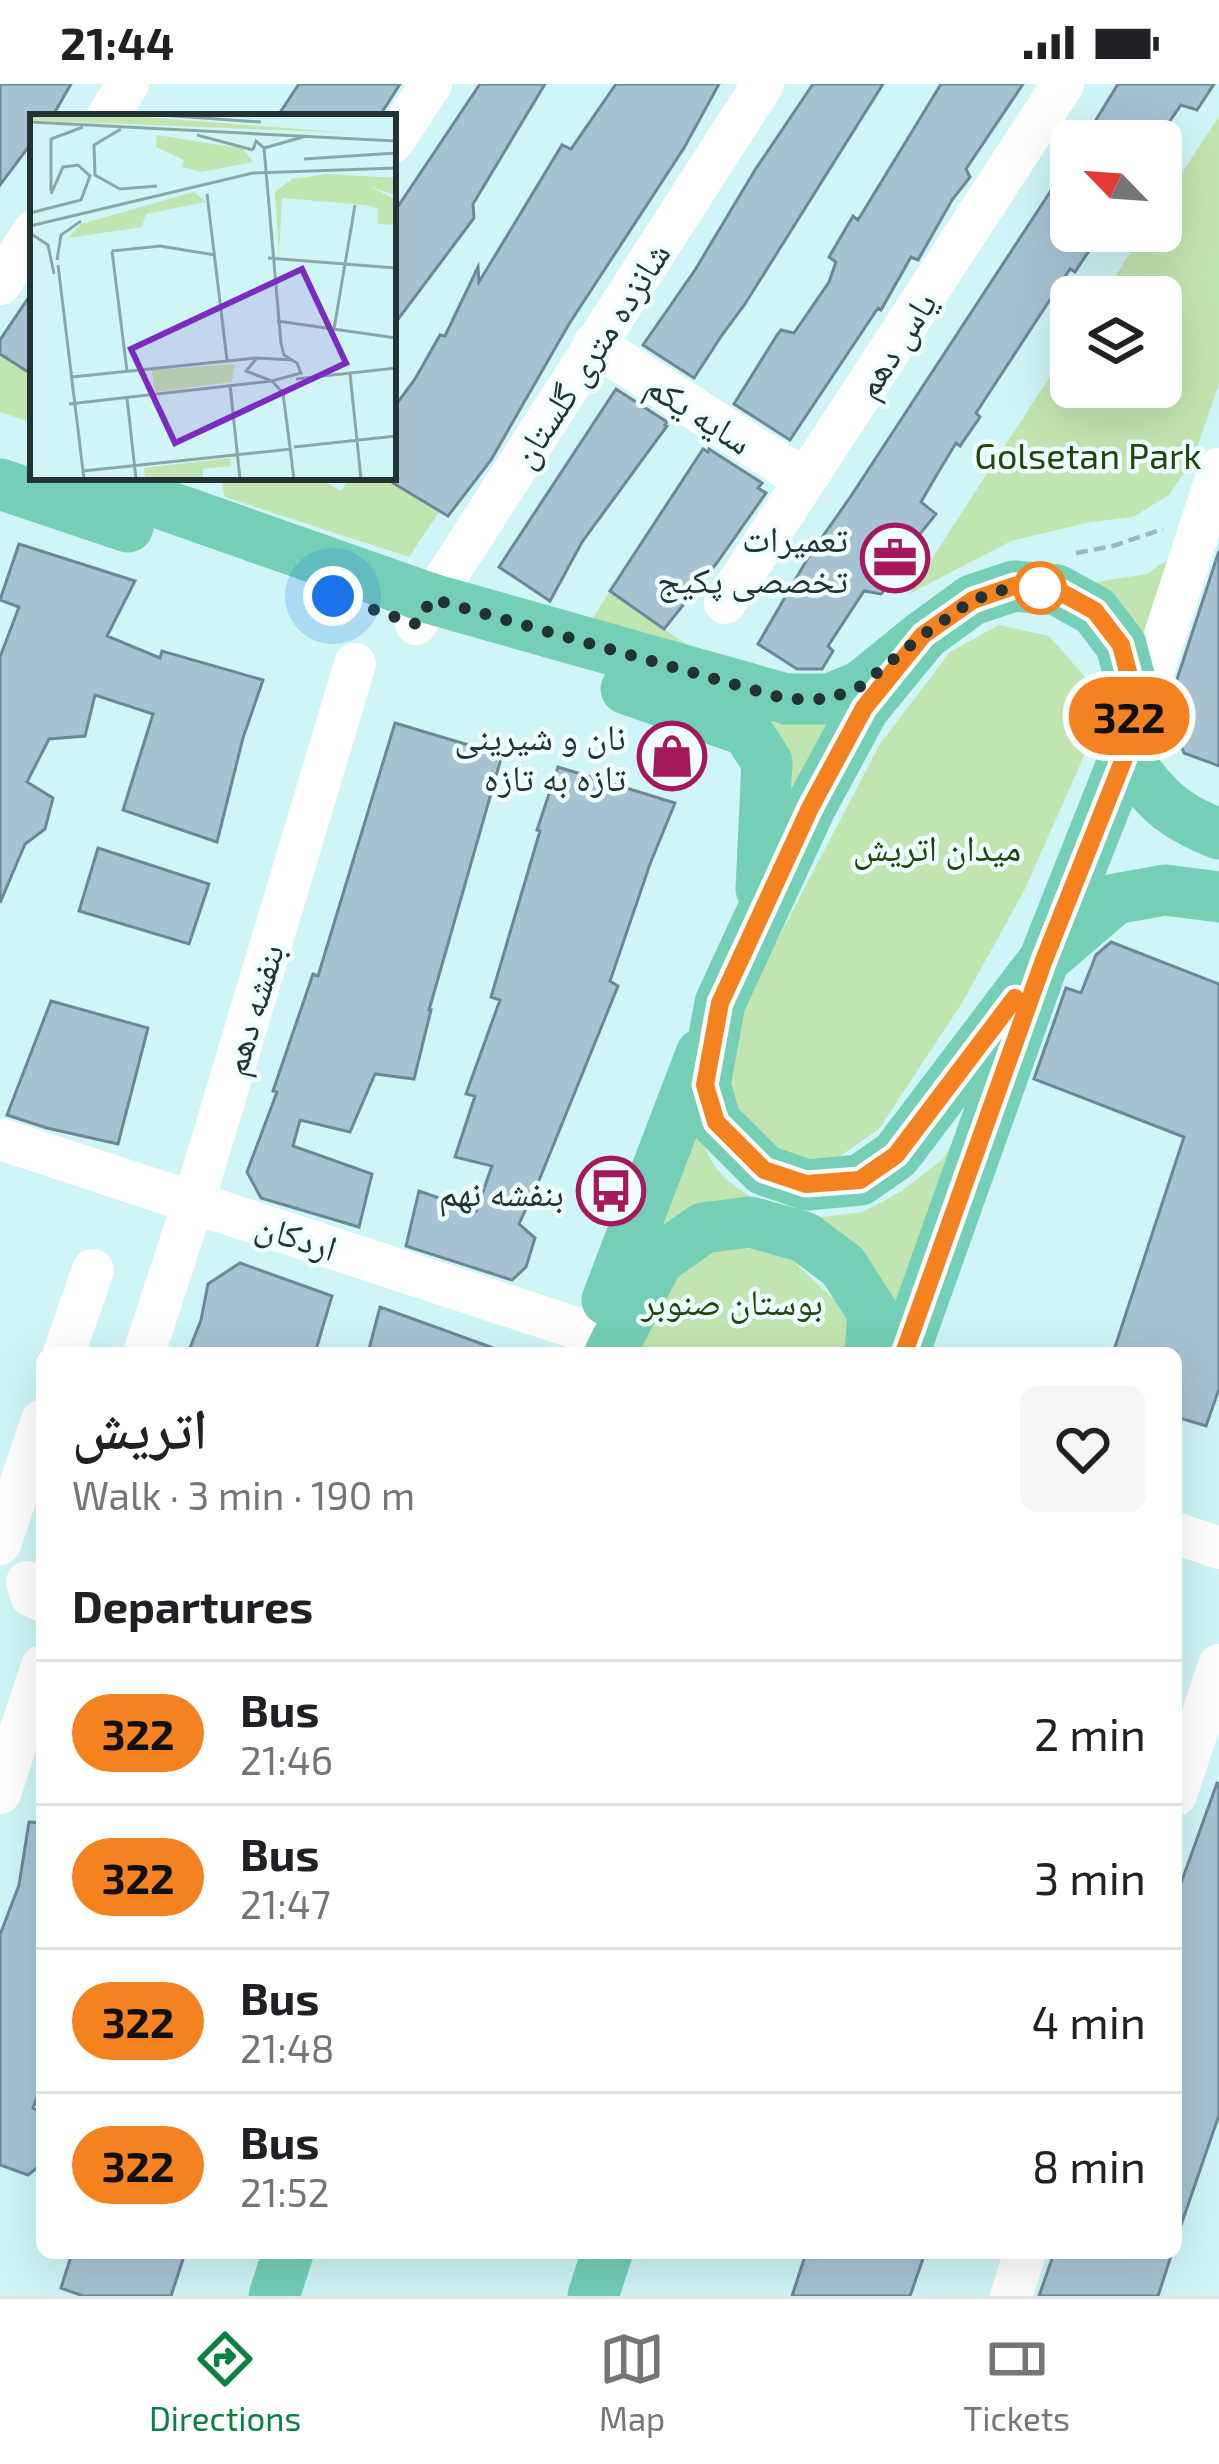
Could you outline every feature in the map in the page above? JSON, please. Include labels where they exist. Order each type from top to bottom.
[{"type":"main road","points":[[0,447],[30,458]]},
{"type":"main road","points":[[93,480],[424,612]]},
{"type":"main road","points":[[0,484],[681,688],[829,699],[861,686],[973,600],[1014,586],[1057,590],[1095,611],[1121,645],[1132,687],[1125,756],[1044,960],[906,1347]]},
{"type":"main road","points":[[597,1347],[720,1003],[760,914],[864,708],[923,635]]},
{"type":"main road","points":[[681,688],[747,731],[767,762],[760,914]]},
{"type":"main road","points":[[1125,756],[1153,795],[1184,820],[1219,834]]},
{"type":"main road","points":[[720,1003],[705,1085],[716,1122],[764,1170],[806,1184],[860,1180],[896,1155],[1044,960],[1114,899],[1165,890],[1219,897]]},
{"type":"main road","points":[[597,1347],[658,1260],[703,1228],[750,1222],[804,1237],[843,1266],[873,1313],[870,1347]]},
{"type":"main road","points":[[274,2296],[287,2259]]},
{"type":"main road","points":[[593,2296],[605,2259]]},
{"type":"street","points":[[109,114],[128,84]]},
{"type":"street","points":[[396,137],[431,84]]},
{"type":"street","name":"شانزده متری گلستان","points":[[424,612],[763,84]]},
{"type":"street","name":"یاس دهم","points":[[725,604],[1063,84]]},
{"type":"street","points":[[0,284],[30,237]]},
{"type":"street","name":"سایه یکم","points":[[594,344],[806,480]]},
{"type":"street","points":[[1125,756],[1219,469]]},
{"type":"street","name":"بنفشه دهم","points":[[146,1347],[356,664]]},
{"type":"street","name":"اردکان","points":[[0,1139],[194,1201],[597,1347]]},
{"type":"street","points":[[66,1347],[92,1270]]},
{"type":"street","points":[[0,1544],[36,1438]]},
{"type":"street","points":[[1182,1536],[1219,1548]]},
{"type":"street","points":[[1182,1777],[1219,1664]]},
{"type":"street","points":[[0,1793],[36,1684]]},
{"type":"street","points":[[1011,2296],[1023,2259]]},
{"type":"path","points":[[1075,553],[1160,532],[1175,518]]},
{"type":"green space","name":"Golsetan Park","points":[[1219,116],[1219,384],[1193,459],[1169,495],[1133,517],[1011,541],[909,594],[1050,376],[1050,408],[1182,408],[1182,276],[1115,276],[1131,252],[1182,252],[1182,173]]},
{"type":"green space","points":[[0,354],[30,373],[30,422],[0,412]]},
{"type":"green space","points":[[221,480],[322,480],[341,491],[348,480],[388,480],[439,512],[409,557],[225,497]]},
{"type":"green space","points":[[1173,556],[1140,656],[1078,585],[1147,574]]},
{"type":"green space","points":[[610,591],[687,645],[591,621]]},
{"type":"green space","name":"میدان اتریش","points":[[999,625],[1049,636],[1094,687],[1084,756],[1025,889],[962,1003],[879,1129],[827,1165],[758,1147],[731,1097],[725,1051],[880,744],[950,652]]},
{"type":"green space","points":[[847,710],[793,809],[791,771],[763,723],[809,722]]},
{"type":"green space","points":[[976,1101],[888,1347],[815,1218],[863,1212],[900,1192],[943,1159]]},
{"type":"green space","points":[[695,1113],[717,1169],[765,1205],[644,1257]]},
{"type":"green space","name":"بوستان صنوبر","points":[[728,1243],[792,1260],[846,1311],[851,1347],[627,1347],[678,1264]]},
{"type":"building","points":[[0,84],[71,84],[54,114],[30,114],[30,145],[0,185]]},
{"type":"building","points":[[299,84],[400,84],[381,114],[279,114]]},
{"type":"building","points":[[480,84],[545,84],[473,204],[474,218],[396,322],[396,210]]},
{"type":"building","points":[[616,84],[719,84],[684,148],[569,324],[491,460],[448,516],[393,483],[396,405],[440,335],[445,336],[478,267],[479,282],[562,145],[571,149]]},
{"type":"building","points":[[813,84],[883,84],[694,378],[643,345]]},
{"type":"building","points":[[941,84],[1023,84],[966,169],[970,177],[918,260],[911,257],[881,310],[878,308],[790,440],[734,404],[777,335],[781,330],[794,333],[829,282],[836,262],[829,257],[853,216],[858,220]]},
{"type":"building","points":[[1118,84],[1214,84],[1197,110],[1181,105],[1171,120],[1096,120]]},
{"type":"building","points":[[1050,192],[1050,252],[1088,252],[1075,272],[1070,269],[1065,276],[1050,276],[1050,300],[976,413],[980,417],[960,446],[956,443],[921,502],[936,514],[891,570],[898,575],[881,594],[864,591],[828,646],[833,651],[822,669],[797,669],[758,644],[809,556]]},
{"type":"building","points":[[30,295],[30,373],[0,354],[0,340]]},
{"type":"building","points":[[616,389],[667,426],[582,542],[550,601],[499,567]]},
{"type":"building","points":[[703,449],[762,483],[758,488],[766,493],[664,629],[610,591]]},
{"type":"building","points":[[19,544],[135,581],[107,636],[160,658],[162,651],[263,680],[217,842],[123,810],[153,714],[95,695],[85,736],[49,739],[27,782],[53,798],[45,829],[25,844],[0,903],[0,657],[19,607],[0,600]]},
{"type":"building","points":[[1219,551],[1219,766],[1184,753],[1167,710]]},
{"type":"building","points":[[395,723],[502,755],[429,1010],[414,1079],[375,1074],[350,1132],[300,1120],[293,1146],[372,1174],[359,1227],[261,1198],[247,1172],[313,974],[318,976]]},
{"type":"building","points":[[558,767],[675,803],[610,981],[618,986],[519,1224],[535,1238],[526,1267],[512,1280],[406,1246],[419,1191],[476,1211],[492,1166],[455,1157],[475,1096],[466,1094],[500,1000],[491,997]]},
{"type":"building","points":[[98,848],[209,884],[189,944],[79,911]]},
{"type":"building","points":[[1111,942],[1219,984],[1219,1389],[1206,1426],[1182,1419],[1182,1347],[1115,1347],[1184,1137],[1034,1079],[1066,988],[1081,993],[1096,955]]},
{"type":"building","points":[[51,1001],[148,1028],[118,1144],[7,1115]]},
{"type":"building","points":[[240,1263],[332,1296],[317,1347],[190,1347],[208,1284]]},
{"type":"building","points":[[380,1307],[491,1347],[370,1347]]},
{"type":"building","points":[[1217,1783],[1219,2115],[1182,2222],[1182,1880]]},
{"type":"building","points":[[29,1822],[36,1823],[36,2169],[28,2175],[0,2165],[0,1935],[19,1885]]},
{"type":"building","points":[[70,2259],[183,2259],[171,2296],[83,2296],[61,2288]]},
{"type":"building","points":[[804,2259],[923,2259],[910,2296],[792,2296]]},
{"type":"building","points":[[1052,2259],[1170,2259],[1158,2296],[1039,2296]]},
{"type":"bus line","name":"322","points":[[906,1347],[1044,960],[1125,756],[1132,687],[1121,645],[1095,611],[1057,590],[1014,586],[973,600],[923,635],[864,708],[810,808],[720,1003],[705,1085],[716,1122],[764,1170],[806,1184],[860,1180],[896,1155],[1015,998]]},
{"type":"place","name":"تعمیرات تخصصی پکیج","points":[[895,558]]},
{"type":"place","name":"نان و شیرینی تازه به تازه","points":[[672,756]]},
{"type":"place","name":"بنفشه نهم","points":[[611,1191]]},
{"type":"route","points":[[333,596],[416,624],[432,599],[786,699],[829,699],[861,686],[973,600],[1014,586],[1057,590],[1040,588]]}]
